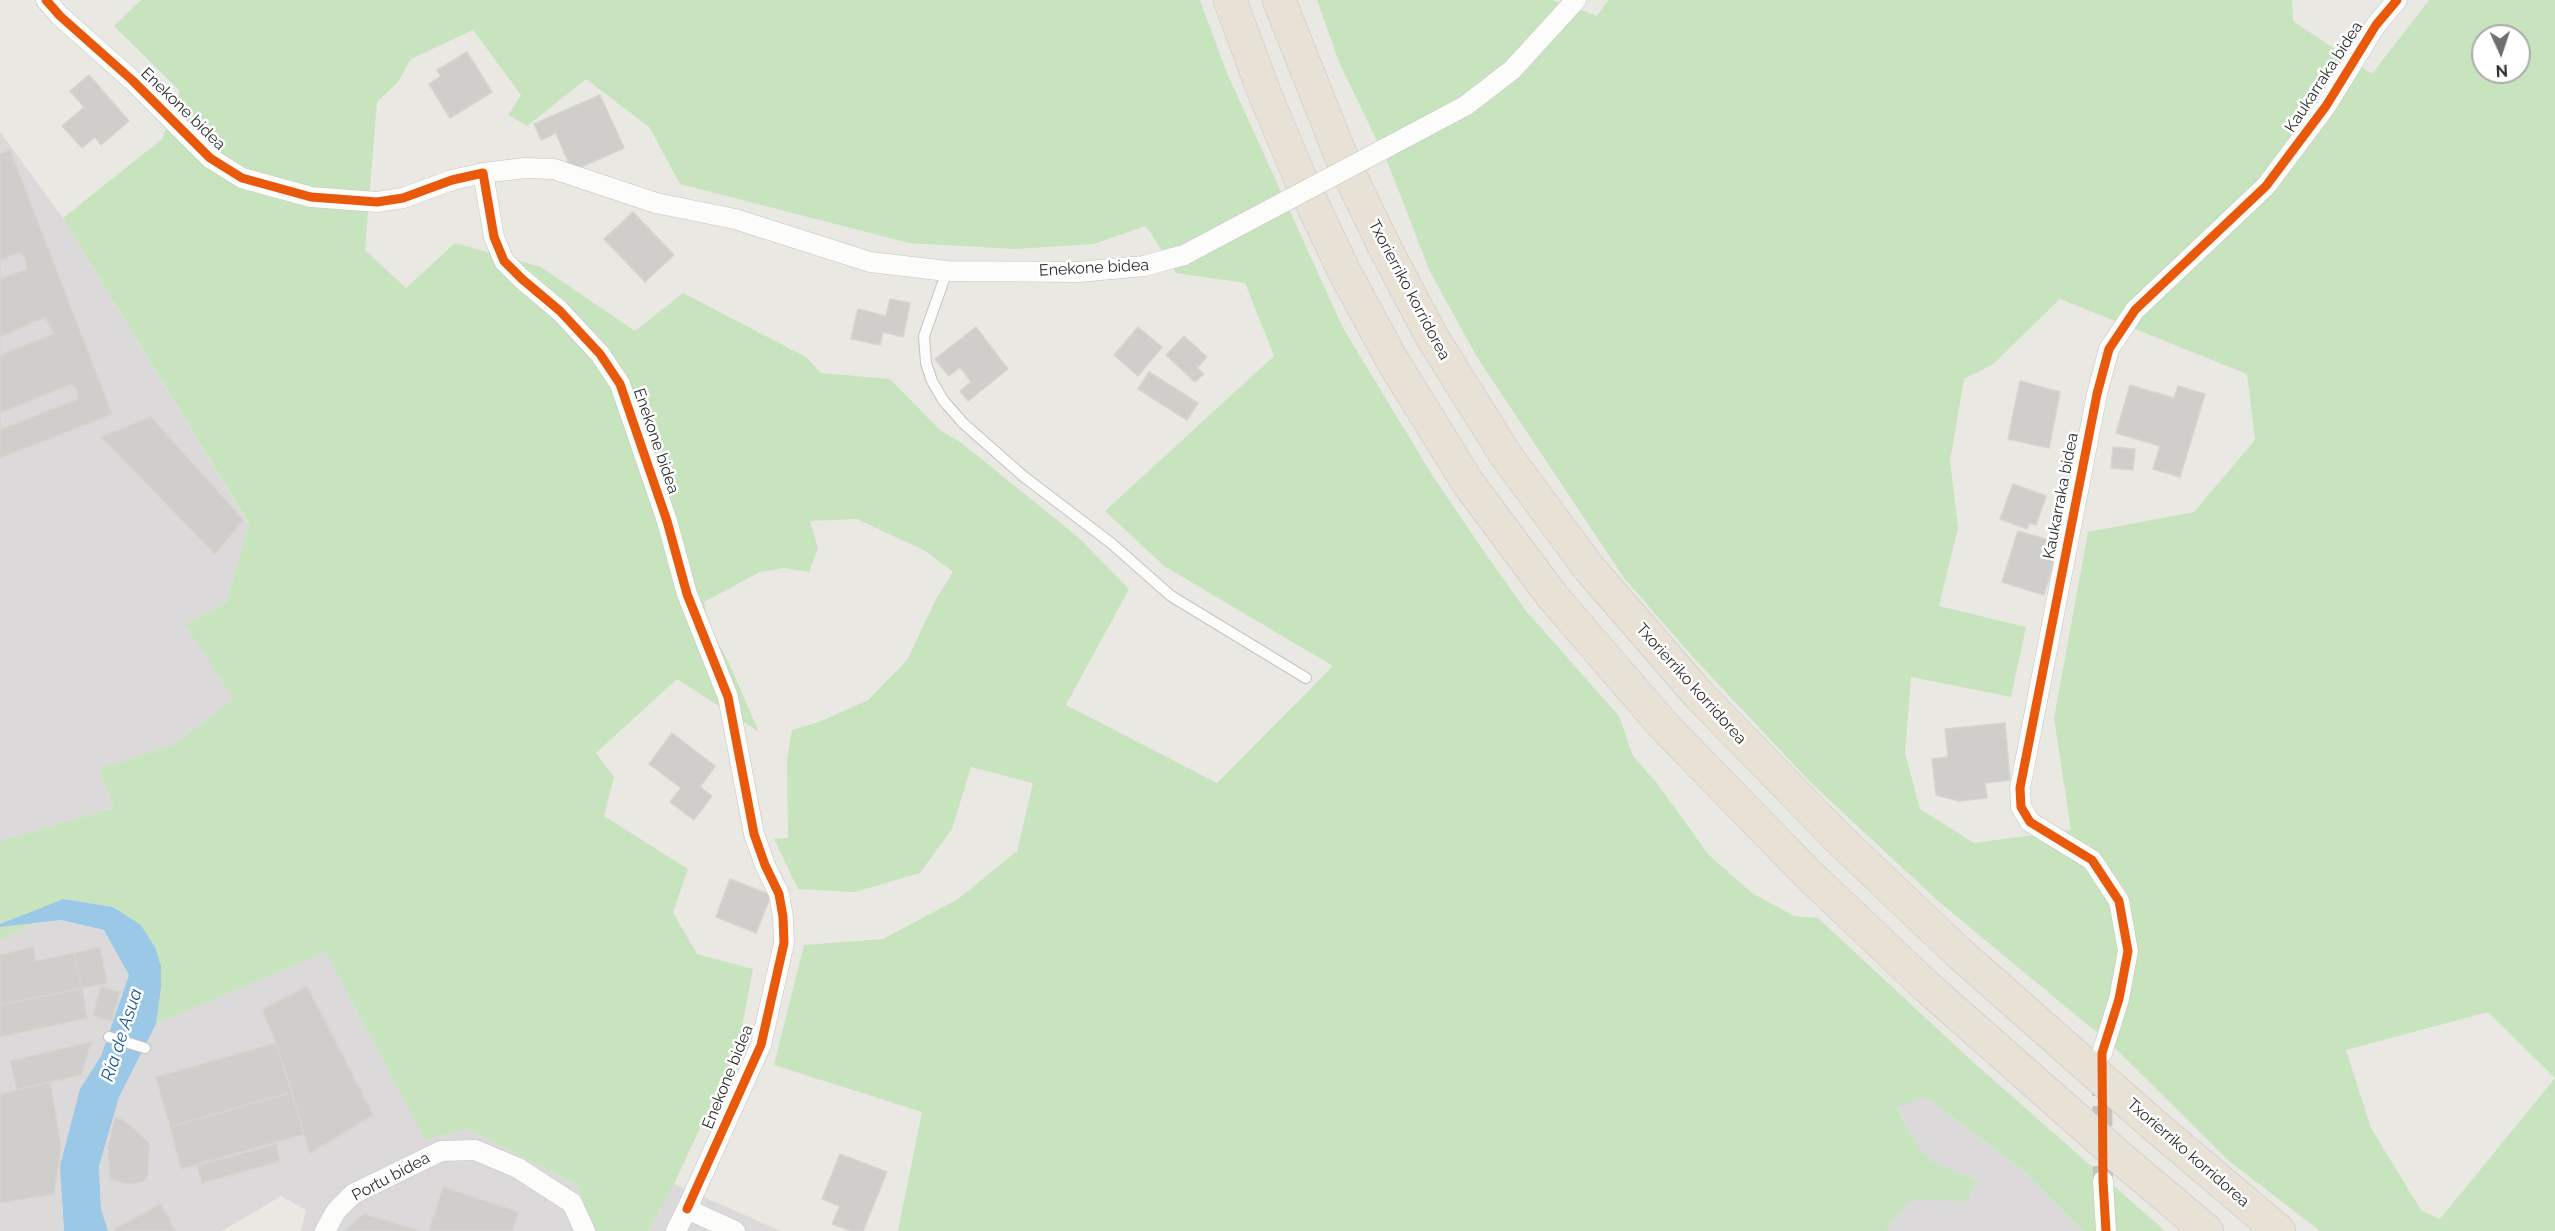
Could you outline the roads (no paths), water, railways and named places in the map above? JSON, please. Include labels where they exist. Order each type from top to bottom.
[{"type":"highway","points":[[1230,0],[1264,92],[1301,180],[1344,271],[1387,350],[1468,483],[1553,597],[1664,726],[1806,872],[1926,986],[2207,1231]]},
{"type":"highway","name":"Txorierriko korridorea","points":[[1279,0],[1343,161],[1432,337],[1507,457],[1589,568],[1699,695],[1839,839],[1958,952],[2146,1118],[2280,1231]]},
{"type":"street","name":"Enekone bidea","points":[[46,0],[60,16],[132,80],[210,158],[242,178],[311,197],[376,202],[403,198],[483,172],[525,168],[554,170],[656,203],[735,219],[870,262],[947,271],[1078,272],[1144,266],[1184,255],[1465,106],[1512,70],[1576,0]]},
{"type":"street","name":"Kaukarraka bidea","points":[[2102,1053],[2119,999],[2128,951],[2119,901],[2092,861],[2030,822],[2021,807],[2020,788],[2097,394],[2109,349],[2135,310],[2266,186],[2326,106],[2376,25],[2397,0]]},
{"type":"street","name":"Enekone bidea","points":[[483,172],[494,237],[504,261],[560,311],[600,354],[620,384],[667,521],[687,594],[728,697],[754,834],[779,894],[784,943],[760,1045],[676,1231]]},
{"type":"street","name":"Portu bidea","points":[[325,1231],[336,1210],[353,1194],[441,1151],[475,1150],[518,1168],[572,1203],[585,1231]]},
{"type":"street","points":[[2103,1181],[2106,1231]]},
{"type":"street","points":[[687,1209],[735,1231]]},
{"type":"lane","points":[[947,271],[924,336],[926,363],[932,381],[943,400],[963,423],[1023,476],[1111,543],[1171,596],[1306,678]]},
{"type":"lane","points":[[109,1036],[145,1048]]},
{"type":"water","name":"Ría de Asua","points":[[64,899],[113,907],[141,925],[155,947],[161,966],[161,988],[156,1024],[119,1097],[99,1166],[101,1209],[108,1231],[64,1231],[60,1166],[80,1089],[101,1056],[129,975],[104,930],[61,920],[0,927],[0,924]]},
{"type":"tunnel","points":[[2102,1076],[2103,1181]]}]
